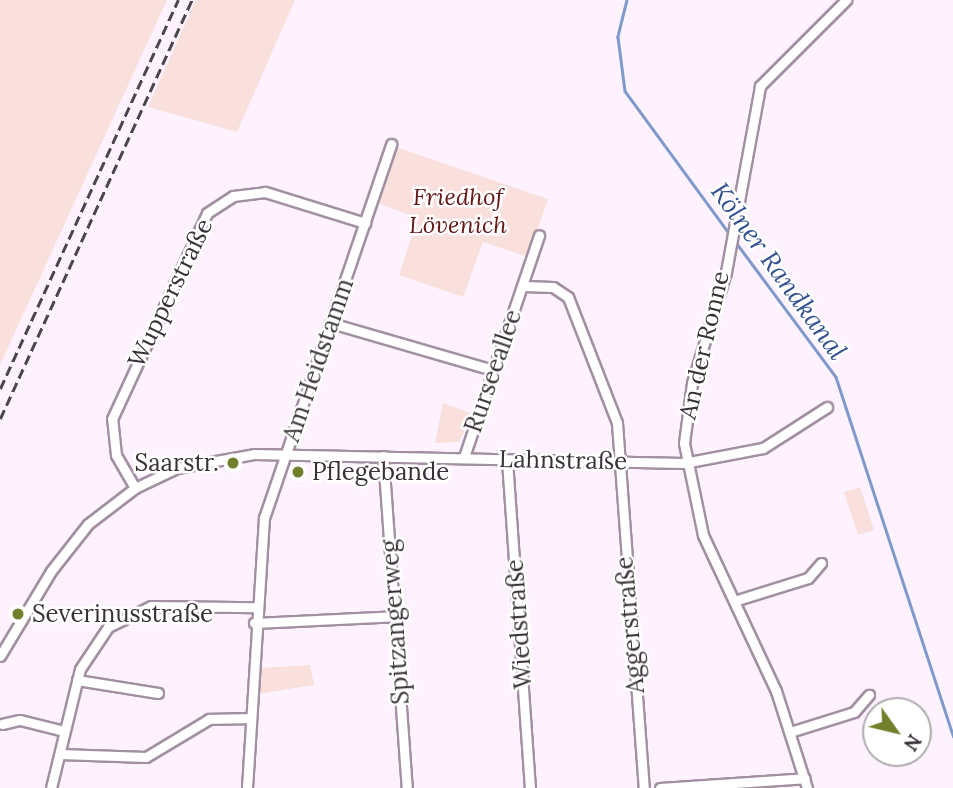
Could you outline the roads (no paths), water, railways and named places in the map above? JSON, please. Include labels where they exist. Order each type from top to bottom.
[{"type":"street","name":"An der Ronne","points":[[806,783],[790,732],[703,535],[684,463],[686,410],[726,272],[726,247],[760,86],[846,0]]},
{"type":"street","name":"Am Heidstamm","points":[[247,788],[254,622],[264,518],[391,144]]},
{"type":"street","name":"Wupperstraße","points":[[135,488],[116,455],[112,419],[207,213],[233,196],[265,192],[365,223]]},
{"type":"street","name":"Rurseeallee","points":[[464,457],[539,236]]},
{"type":"street","name":"Rurseeallee","points":[[522,286],[552,286],[568,298],[614,411],[619,462]]},
{"type":"street","points":[[331,323],[493,370]]},
{"type":"street","name":"Lahnstraße","points":[[0,656],[67,546],[135,488],[177,468],[223,457],[284,455],[684,463],[764,448],[827,407]]},
{"type":"street","name":"Spitzangerweg","points":[[383,456],[407,788]]},
{"type":"street","name":"Wiedstraße","points":[[507,460],[530,788]]},
{"type":"street","name":"Aggerstraße","points":[[619,462],[644,788]]},
{"type":"street","points":[[733,601],[808,579],[821,564]]},
{"type":"street","points":[[51,788],[77,680],[98,637],[134,611],[167,605],[255,607]]},
{"type":"street","points":[[254,622],[395,616]]},
{"type":"street","points":[[77,680],[158,693]]},
{"type":"street","points":[[790,732],[855,712],[869,695]]},
{"type":"street","points":[[60,754],[139,758],[209,719],[250,718]]},
{"type":"street","points":[[2,724],[20,720],[64,732]]},
{"type":"street","points":[[660,788],[806,783]]},
{"type":"waterway","name":"Kölner Randkanal","points":[[627,0],[618,37],[625,91],[729,233]]},
{"type":"waterway","name":"Kölner Randkanal","points":[[735,241],[836,377],[953,736]]},
{"type":"railway","points":[[0,389],[178,0]]},
{"type":"railway","points":[[0,419],[192,0]]},
{"type":"place","name":"Saarstr.","points":[[233,463]]},
{"type":"place","name":"Pflegebande","points":[[298,472]]},
{"type":"place","name":"Severinusstraße","points":[[18,614]]},
{"type":"park label","name":"Friedhof Lövenich","points":[[458,211]]}]
